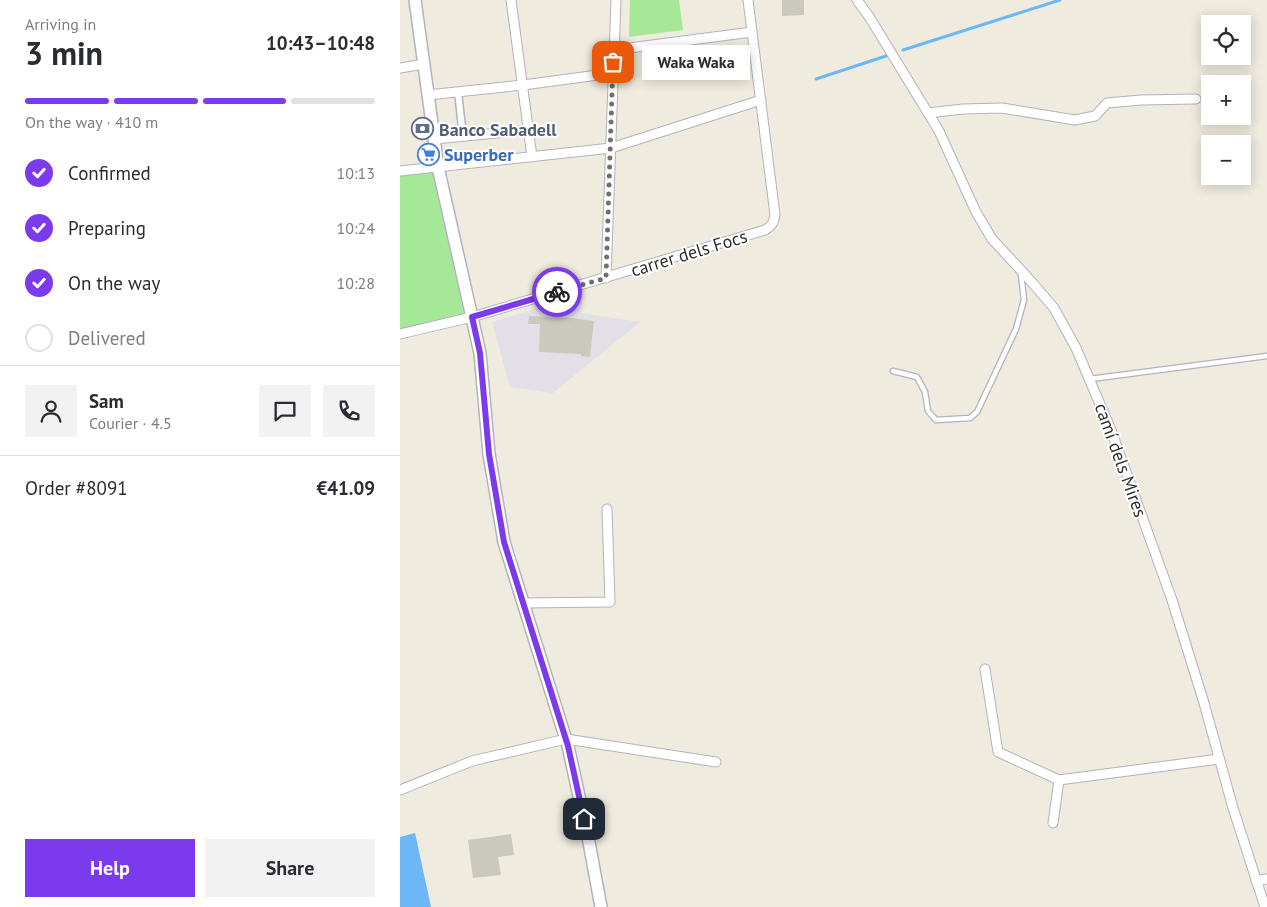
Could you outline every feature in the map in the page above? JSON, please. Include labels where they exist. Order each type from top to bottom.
[{"type":"main road","points":[[415,0],[438,167],[480,353],[489,454],[504,542],[566,739],[588,837],[601,907]]},
{"type":"street","points":[[511,0],[532,157]]},
{"type":"street","points":[[606,278],[616,0]]},
{"type":"street","points":[[400,171],[611,148],[761,100],[748,0]]},
{"type":"street","name":"camí dels Mires","points":[[857,0],[939,130],[976,212],[992,239],[1054,308],[1076,348],[1090,379],[1111,430],[1172,600],[1204,703],[1233,808],[1265,907]]},
{"type":"street","points":[[614,50],[752,32]]},
{"type":"street","points":[[400,68],[424,64]]},
{"type":"street","points":[[428,95],[613,73]]},
{"type":"street","points":[[458,92],[463,136]]},
{"type":"street","points":[[928,113],[1002,108],[1075,120],[1095,116],[1107,104],[1141,100],[1196,99]]},
{"type":"street","name":"carrer dels Focs","points":[[400,334],[472,317],[765,230],[773,224],[776,215],[761,100]]},
{"type":"street","points":[[435,139],[529,130]]},
{"type":"street","points":[[523,603],[610,602],[606,509]]},
{"type":"street","points":[[985,669],[998,752],[1059,780],[1219,759]]},
{"type":"street","points":[[400,790],[472,761],[566,739],[716,762]]},
{"type":"street","points":[[1053,823],[1059,780]]},
{"type":"street","points":[[1256,880],[1267,879]]},
{"type":"lane","points":[[893,371],[916,377],[925,392],[928,411],[936,420],[970,418],[977,412],[1016,329],[1024,300],[1021,270]]},
{"type":"lane","points":[[1090,379],[1267,356]]},
{"type":"shaded area","points":[[581,296],[582,313],[640,322],[553,393],[510,387],[492,322]]},
{"type":"green space","points":[[630,0],[679,0],[683,30],[629,37]]},
{"type":"green space","points":[[432,171],[464,314],[400,330],[400,175]]},
{"type":"water","points":[[415,833],[431,907],[400,907],[400,837]]},
{"type":"building","points":[[782,0],[804,0],[804,15],[782,16]]},
{"type":"building","points":[[529,316],[594,321],[590,357],[581,356],[581,354],[539,352],[540,324],[528,324]]},
{"type":"building","points":[[511,834],[514,855],[498,857],[501,875],[473,878],[468,840]]},
{"type":"waterway","points":[[903,50],[1060,0]]},
{"type":"waterway","points":[[816,79],[889,55]]},
{"type":"way so far","points":[[557,292],[606,278],[613,62]]},
{"type":"place","name":"Waka Waka","points":[[613,62]]},
{"type":"place","name":"Banco Sabadell","points":[[423,129]]},
{"type":"place","name":"Superber","points":[[428,154]]},
{"type":"route","points":[[557,292],[472,317],[480,353],[489,454],[504,542],[568,746],[584,819]]}]
